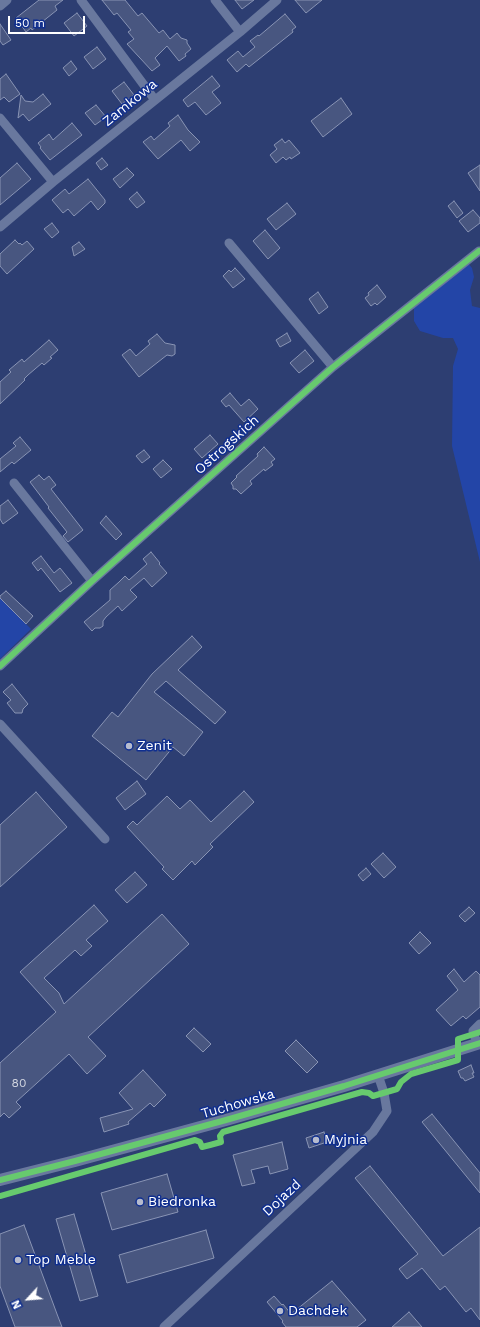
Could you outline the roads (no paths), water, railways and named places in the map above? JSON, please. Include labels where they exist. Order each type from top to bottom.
[{"type":"street","points":[[0,6],[7,0]]},
{"type":"street","points":[[81,0],[155,100]]},
{"type":"street","points":[[215,0],[240,32]]},
{"type":"street","name":"Zamkowa","points":[[0,227],[53,182],[240,32],[277,0]]},
{"type":"street","points":[[0,118],[53,182]]},
{"type":"street","points":[[229,243],[332,367]]},
{"type":"street","name":"Ostrogskich","points":[[0,666],[92,581],[332,367],[479,251]]},
{"type":"street","points":[[14,483],[92,581]]},
{"type":"street","points":[[0,724],[105,839]]},
{"type":"street","points":[[478,1043],[473,1031],[480,1024]]},
{"type":"street","name":"Tuchowska","points":[[0,1180],[135,1145],[344,1086],[478,1043]]},
{"type":"street","name":"Dojazd","points":[[164,1327],[373,1132],[386,1111],[384,1093],[378,1075]]},
{"type":"place","name":"Zenit","points":[[129,746]]},
{"type":"place","name":"Myjnia","points":[[316,1140]]},
{"type":"place","name":"Biedronka","points":[[140,1202]]},
{"type":"place","name":"Top Meble","points":[[18,1260]]},
{"type":"place","name":"Dachdek","points":[[280,1311]]}]
